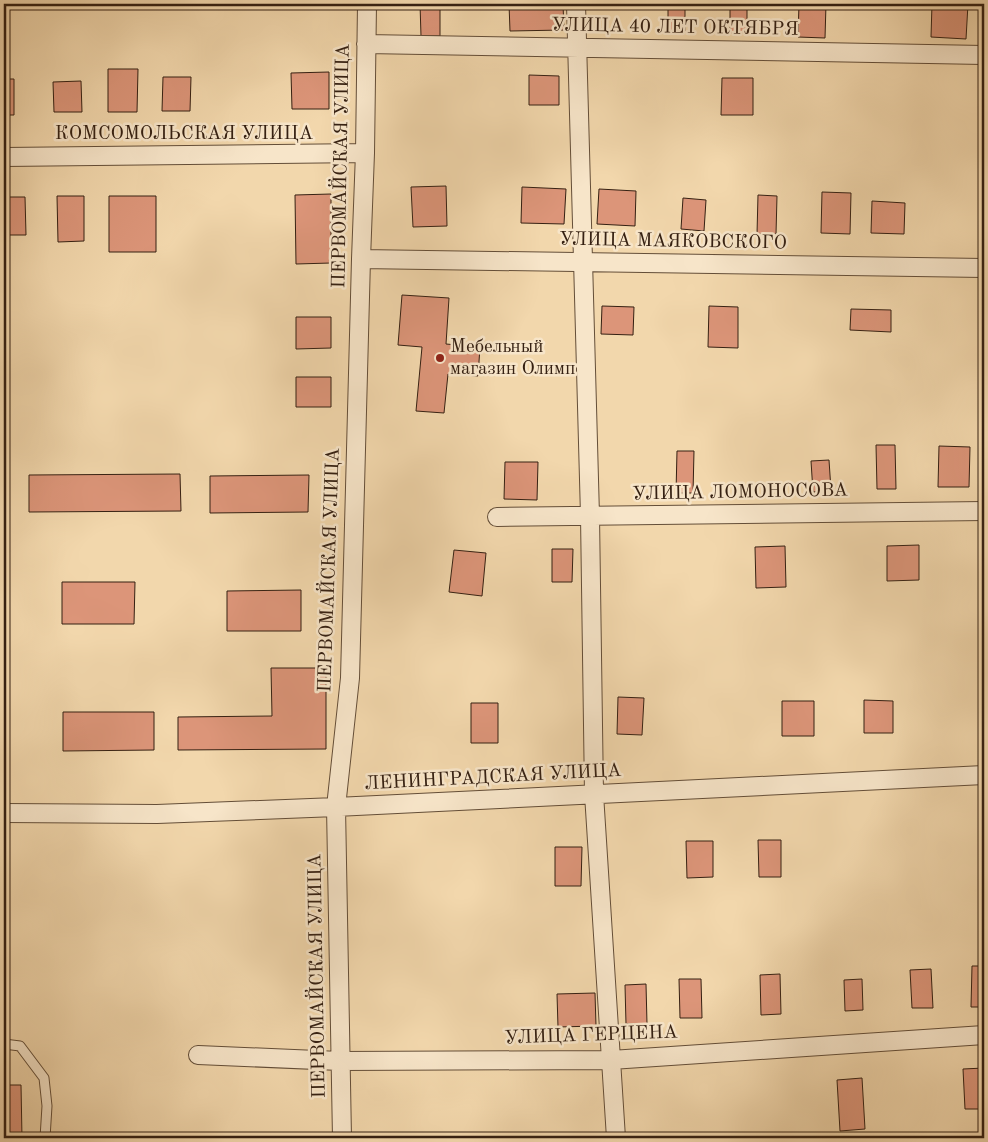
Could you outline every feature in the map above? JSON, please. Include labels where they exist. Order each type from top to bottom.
[{"type":"street","name":"ПЕРВОМАЙСКАЯ УЛИЦА","points":[[342,1138],[336,807],[350,678],[361,258],[366,153],[368,4]]},
{"type":"street","points":[[576,4],[590,516],[594,794],[616,1138]]},
{"type":"street","name":"УЛИЦА 40 ЛЕТ ОКТЯБРЯ","points":[[366,44],[984,55]]},
{"type":"street","name":"КОМСОМОЛЬСКАЯ УЛИЦА","points":[[4,156],[366,153]]},
{"type":"street","name":"УЛИЦА МАЯКОВСКОГО","points":[[361,258],[984,268]]},
{"type":"street","name":"УЛИЦА ЛОМОНОСОВА","points":[[497,517],[984,510]]},
{"type":"street","name":"ЛЕНИНГРАДСКАЯ УЛИЦА","points":[[4,813],[157,814],[984,775]]},
{"type":"street","name":"УЛИЦА ГЕРЦЕНА","points":[[198,1055],[340,1061],[612,1060],[984,1035]]},
{"type":"lane","points":[[4,1044],[20,1046],[44,1078],[46,1106],[45,1138]]},
{"type":"building","points":[[420,4],[440,4],[440,36],[421,36]]},
{"type":"building","points":[[509,4],[563,4],[564,30],[510,31]]},
{"type":"building","points":[[668,4],[685,4],[685,31],[668,31]]},
{"type":"building","points":[[730,4],[747,4],[747,33],[730,33]]},
{"type":"building","points":[[799,4],[826,4],[825,38],[798,37]]},
{"type":"building","points":[[932,4],[968,4],[966,39],[931,37]]},
{"type":"building","points":[[108,69],[138,69],[137,112],[108,112]]},
{"type":"building","points":[[329,72],[329,109],[292,109],[291,73]]},
{"type":"building","points":[[529,75],[559,76],[559,105],[529,105]]},
{"type":"building","points":[[163,77],[191,77],[190,111],[162,111]]},
{"type":"building","points":[[722,78],[753,78],[753,115],[721,115]]},
{"type":"building","points":[[4,79],[14,79],[14,115],[4,115]]},
{"type":"building","points":[[81,81],[82,112],[54,112],[53,82]]},
{"type":"building","points":[[446,186],[447,226],[413,227],[411,187]]},
{"type":"building","points":[[522,187],[566,189],[564,224],[521,223]]},
{"type":"building","points":[[599,189],[636,191],[635,226],[597,224]]},
{"type":"building","points":[[822,192],[851,193],[850,234],[821,233]]},
{"type":"building","points":[[331,194],[331,263],[296,264],[295,195]]},
{"type":"building","points":[[758,195],[777,196],[776,234],[757,234]]},
{"type":"building","points":[[57,196],[84,196],[84,241],[58,242]]},
{"type":"building","points":[[109,196],[156,196],[156,252],[109,252]]},
{"type":"building","points":[[4,197],[25,197],[26,235],[4,235]]},
{"type":"building","points":[[683,198],[706,200],[704,231],[681,229]]},
{"type":"building","points":[[872,201],[905,203],[904,234],[871,233]]},
{"type":"building","points":[[402,295],[449,298],[446,344],[480,347],[478,376],[448,374],[444,413],[416,411],[422,347],[398,345]]},
{"type":"building","points":[[602,306],[634,307],[633,335],[601,334]]},
{"type":"building","points":[[709,306],[738,307],[738,348],[708,347]]},
{"type":"building","points":[[851,309],[891,310],[891,332],[850,330]]},
{"type":"building","points":[[296,317],[331,317],[331,348],[296,349]]},
{"type":"building","points":[[296,377],[331,377],[331,407],[296,407]]},
{"type":"building","points":[[876,445],[895,445],[896,489],[877,489]]},
{"type":"building","points":[[939,446],[970,447],[969,487],[938,487]]},
{"type":"building","points":[[677,451],[694,451],[693,493],[676,493]]},
{"type":"building","points":[[829,460],[831,490],[813,492],[811,461]]},
{"type":"building","points":[[505,462],[538,462],[537,500],[504,499]]},
{"type":"building","points":[[180,474],[181,511],[29,512],[29,475]]},
{"type":"building","points":[[309,475],[308,512],[210,513],[210,476]]},
{"type":"building","points":[[919,545],[919,580],[887,581],[887,546]]},
{"type":"building","points":[[785,546],[786,587],[756,588],[755,547]]},
{"type":"building","points":[[552,549],[573,549],[572,582],[552,582]]},
{"type":"building","points":[[454,550],[486,553],[482,596],[449,592]]},
{"type":"building","points":[[62,582],[135,582],[134,624],[62,624]]},
{"type":"building","points":[[301,590],[301,631],[227,631],[227,591]]},
{"type":"building","points":[[271,668],[326,668],[326,749],[178,750],[178,717],[272,716]]},
{"type":"building","points":[[618,697],[644,698],[642,735],[617,734]]},
{"type":"building","points":[[864,700],[893,701],[893,733],[864,733]]},
{"type":"building","points":[[782,701],[814,701],[814,736],[782,736]]},
{"type":"building","points":[[471,703],[498,703],[498,743],[471,743]]},
{"type":"building","points":[[63,712],[154,712],[154,750],[63,751]]},
{"type":"building","points":[[758,840],[781,840],[781,877],[759,877]]},
{"type":"building","points":[[686,841],[713,841],[713,877],[687,878]]},
{"type":"building","points":[[555,847],[582,847],[581,886],[555,886]]},
{"type":"building","points":[[972,966],[984,966],[984,1007],[971,1007]]},
{"type":"building","points":[[931,969],[933,1008],[912,1008],[910,970]]},
{"type":"building","points":[[780,974],[781,1014],[761,1015],[760,975]]},
{"type":"building","points":[[679,979],[701,979],[702,1018],[680,1018]]},
{"type":"building","points":[[862,979],[863,1010],[845,1011],[844,980]]},
{"type":"building","points":[[646,984],[647,1024],[626,1024],[625,985]]},
{"type":"building","points":[[595,993],[596,1026],[558,1027],[557,994]]},
{"type":"building","points":[[984,1068],[984,1109],[965,1109],[963,1069]]},
{"type":"building","points":[[862,1078],[865,1129],[840,1131],[837,1080]]},
{"type":"building","points":[[4,1085],[21,1085],[22,1138],[4,1138]]},
{"type":"place","name":"Мебельный магазин Олимп","points":[[440,358]]}]
